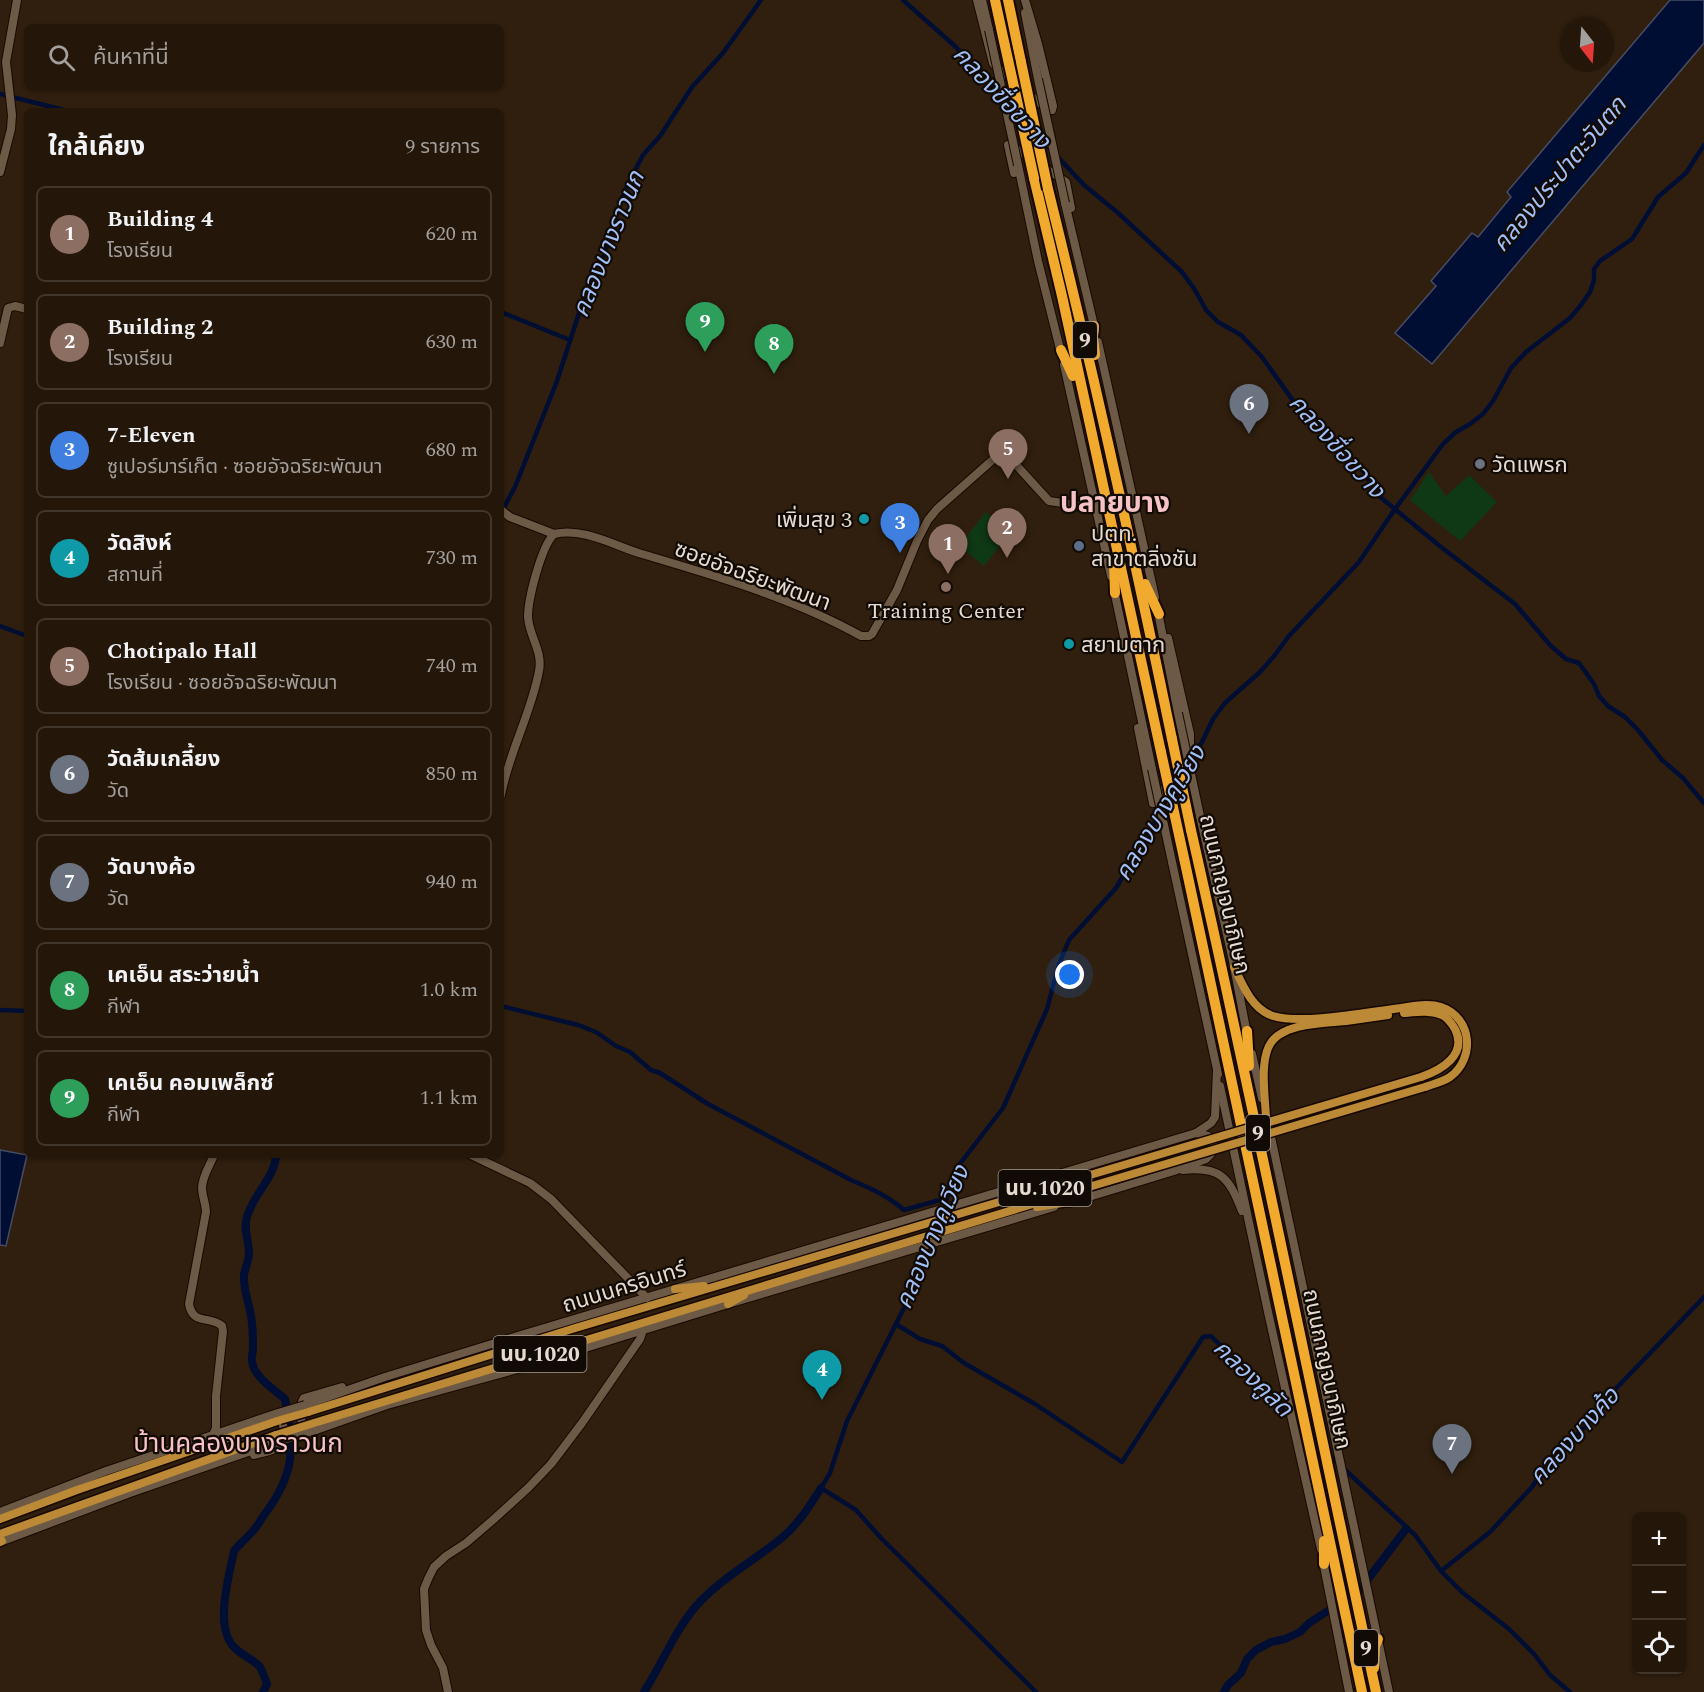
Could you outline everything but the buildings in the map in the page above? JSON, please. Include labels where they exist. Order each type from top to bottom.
[{"type":"highway","name":"ถนนกาญจนาภิเษก","points":[[995,0],[1184,858],[1362,1692]]},
{"type":"highway","name":"ถนนกาญจนาภิเษก","points":[[1008,0],[1048,189],[1135,561],[1376,1692]]},
{"type":"highway","points":[[1093,322],[1097,391]]},
{"type":"highway","points":[[1061,350],[1085,405]]},
{"type":"highway","points":[[1110,519],[1115,593]]},
{"type":"highway","points":[[1135,561],[1159,616]]},
{"type":"highway","points":[[1247,1031],[1249,1094]]},
{"type":"highway","points":[[1324,1564],[1326,1526]]},
{"type":"highway","points":[[1373,1678],[1375,1646],[1378,1640]]},
{"type":"main road","points":[[0,171],[10,129],[12,102],[7,75],[7,53],[17,0]]},
{"type":"main road","points":[[977,0],[993,63],[1047,109],[1052,110],[1053,106],[1038,44],[1023,0]]},
{"type":"main road","points":[[982,0],[1036,250],[1061,350],[1115,593],[1324,1564],[1349,1692]]},
{"type":"main road","points":[[1023,0],[1065,203],[1159,616],[1389,1692]]},
{"type":"main road","points":[[1036,250],[1008,146],[1018,150],[1066,182],[1091,290],[1093,322]]},
{"type":"main road","points":[[0,343],[8,309],[15,306],[24,308]]},
{"type":"main road","name":"ซอยอัจฉริยะพัฒนา","points":[[554,534],[593,537],[732,582],[785,601],[866,637],[872,634],[897,590],[928,520],[937,509],[997,456],[1005,454],[1009,457],[1049,501],[1096,508]]},
{"type":"main road","points":[[504,512],[510,517],[554,534],[544,547],[530,600],[528,618],[540,654],[540,670],[529,711],[504,778]]},
{"type":"main road","points":[[1133,683],[1131,697],[1153,803],[1187,753],[1190,740],[1170,643],[1159,616]]},
{"type":"main road","name":"ถนนนครอินทร์","points":[[0,1540],[276,1438],[766,1284],[1425,1087],[1449,1078],[1465,1059],[1467,1037],[1463,1025],[1454,1014],[1441,1007],[1418,1006],[1309,1018],[1280,1017],[1265,1012],[1254,1004],[1234,967]]},
{"type":"main road","name":"ถนนนครอินทร์","points":[[0,1519],[306,1408],[1421,1077],[1442,1068],[1453,1057],[1458,1043],[1456,1033],[1451,1023],[1442,1015],[1413,1012],[1309,1025],[1282,1033],[1269,1046],[1265,1065],[1266,1116]]},
{"type":"main road","points":[[1196,1133],[1211,1123],[1215,1117],[1217,1070]]},
{"type":"main road","name":"ถนนนครอินทร์","points":[[306,1408],[385,1377],[1196,1133]]},
{"type":"main road","name":"นบ.1020","points":[[1074,1201],[1206,1159],[1214,1147],[1210,1138],[1196,1133]]},
{"type":"main road","points":[[213,1158],[203,1180],[202,1189],[206,1212],[189,1304],[190,1311],[195,1317],[220,1323],[222,1326],[216,1396],[217,1434],[227,1427],[278,1409],[282,1412],[285,1441],[284,1444],[274,1449],[218,1462]]},
{"type":"main road","points":[[477,1158],[530,1183],[551,1199],[647,1298]]},
{"type":"main road","name":"นบ.1020","points":[[1174,1171],[1209,1169],[1219,1174],[1233,1188],[1251,1232]]},
{"type":"main road","points":[[1000,1202],[1058,1175]]},
{"type":"main road","points":[[1004,1213],[1074,1201]]},
{"type":"main road","name":"ถนนนครอินทร์","points":[[315,1426],[514,1370],[1074,1201]]},
{"type":"main road","points":[[675,1289],[727,1283]]},
{"type":"main road","points":[[728,1304],[766,1284]]},
{"type":"main road","points":[[448,1692],[443,1668],[426,1630],[424,1589],[434,1567],[466,1543],[528,1488],[551,1464],[640,1339],[643,1330]]},
{"type":"main road","points":[[385,1377],[304,1398],[300,1405],[303,1431],[307,1436],[349,1423],[387,1405]]},
{"type":"main road","name":"ถนนนครอินทร์","points":[[0,1512],[106,1471],[217,1434],[279,1417]]},
{"type":"main road","name":"ถนนนครอินทร์","points":[[0,1540],[218,1462],[276,1438]]},
{"type":"green space","points":[[1429,472],[1446,496],[1469,475],[1497,502],[1460,541],[1410,500]]},
{"type":"green space","points":[[986,512],[1011,532],[984,566],[959,546]]},
{"type":"green space","points":[[1353,1613],[1371,1692],[1366,1692],[1351,1614]]},
{"type":"water","name":"คลองประปาตะวันตก","points":[[1670,0],[1704,0],[1704,43],[1432,364],[1395,333],[1436,286],[1431,281],[1472,233],[1478,237],[1511,197],[1507,192],[1609,72],[1614,72],[1614,66]]},
{"type":"water","points":[[0,1150],[24,1154],[24,1158],[26,1158],[6,1246],[0,1245]]},
{"type":"waterway","name":"คลองบางราวนก","points":[[504,507],[515,487],[557,381],[592,273],[604,256],[622,198],[633,174],[643,155],[660,136],[692,87],[723,53],[761,0]]},
{"type":"waterway","name":"คลองขื่อขวาง","points":[[903,0],[956,47],[1018,115]]},
{"type":"waterway","points":[[0,94],[56,108]]},
{"type":"waterway","name":"คลองขื่อขวาง","points":[[1040,138],[1084,185],[1182,272],[1206,310],[1218,322],[1241,335],[1262,357],[1294,402],[1360,467],[1379,496],[1515,604],[1551,646],[1566,659],[1579,663],[1594,684],[1599,696],[1638,730],[1662,760],[1683,778],[1704,803]]},
{"type":"waterway","name":"คลองบางคูเวียง","points":[[933,1234],[959,1165],[1003,1108],[1047,1009],[1059,964],[1069,940],[1116,888],[1202,742],[1213,719],[1225,703],[1260,672],[1288,637],[1359,562],[1443,444],[1483,414],[1511,368],[1526,352],[1570,318],[1590,292],[1594,280],[1594,269],[1600,261],[1632,239],[1658,197],[1686,173],[1704,145]]},
{"type":"waterway","points":[[504,313],[570,340]]},
{"type":"waterway","points":[[0,626],[24,635]]},
{"type":"waterway","points":[[504,1007],[578,1025],[596,1032],[616,1046],[630,1052],[651,1070],[660,1073],[708,1104],[879,1193],[904,1210],[947,1198]]},
{"type":"waterway","points":[[0,1010],[24,1011]]},
{"type":"waterway","name":"คลองบางราวนก","points":[[263,1692],[267,1684],[261,1669],[234,1647],[228,1638],[224,1614],[234,1551],[254,1530],[274,1500],[282,1486],[290,1460],[290,1432],[285,1399],[261,1378],[252,1362],[252,1324],[244,1280],[249,1253],[247,1217],[272,1171],[276,1158]]},
{"type":"waterway","points":[[929,1244],[909,1298],[847,1421],[830,1473],[821,1488],[856,1510],[881,1538],[1036,1692]]},
{"type":"waterway","name":"คลองบางค้อ","points":[[1441,1571],[1490,1532],[1532,1487],[1548,1463],[1585,1427],[1603,1402],[1704,1297]]},
{"type":"waterway","name":"คลองคูลัด","points":[[896,1324],[920,1339],[942,1346],[964,1363],[1035,1404],[1122,1462],[1203,1337],[1211,1336],[1304,1430]]},
{"type":"waterway","name":"คลองคูลัด","points":[[1327,1453],[1415,1535],[1441,1571],[1463,1593],[1509,1629],[1534,1654],[1550,1675],[1570,1692]]},
{"type":"waterway","name":"คลองบางคูเวียง","points":[[644,1692],[675,1636],[697,1605],[728,1577],[789,1531],[821,1488]]},
{"type":"waterway","name":"คลองบางค้อ","points":[[1224,1692],[1241,1673],[1247,1659],[1256,1650],[1300,1632],[1309,1623],[1359,1591],[1406,1529]]},
{"type":"place","name":"เคเอ็น คอมเพล็กซ์","points":[[705,352]]},
{"type":"place","name":"เคเอ็น สระว่ายน้ำ","points":[[774,374]]},
{"type":"place","name":"วัดส้มเกลี้ยง","points":[[1249,434]]},
{"type":"place","name":"วัดแพรก","points":[[1480,464]]},
{"type":"place","name":"Chotipalo Hall","points":[[1008,479]]},
{"type":"place","name":"เพิ่มสุข 3","points":[[864,519]]},
{"type":"place","name":"ปตท. สาขาตลิ่งชัน","points":[[1079,546]]},
{"type":"place","name":"7-Eleven","points":[[900,553]]},
{"type":"place","name":"Building 2","points":[[1007,558]]},
{"type":"place","name":"Building 4","points":[[948,574]]},
{"type":"place","name":"Training Center","points":[[946,587]]},
{"type":"place","name":"สยามตาก","points":[[1069,644]]},
{"type":"place","name":"วัดสิงห์","points":[[822,1400]]},
{"type":"place","name":"วัดบางค้อ","points":[[1452,1474]]},
{"type":"district","name":"ปลายบาง","points":[[1115,502]]},
{"type":"district","name":"บ้านคลองบางราวนก","points":[[238,1443]]}]
